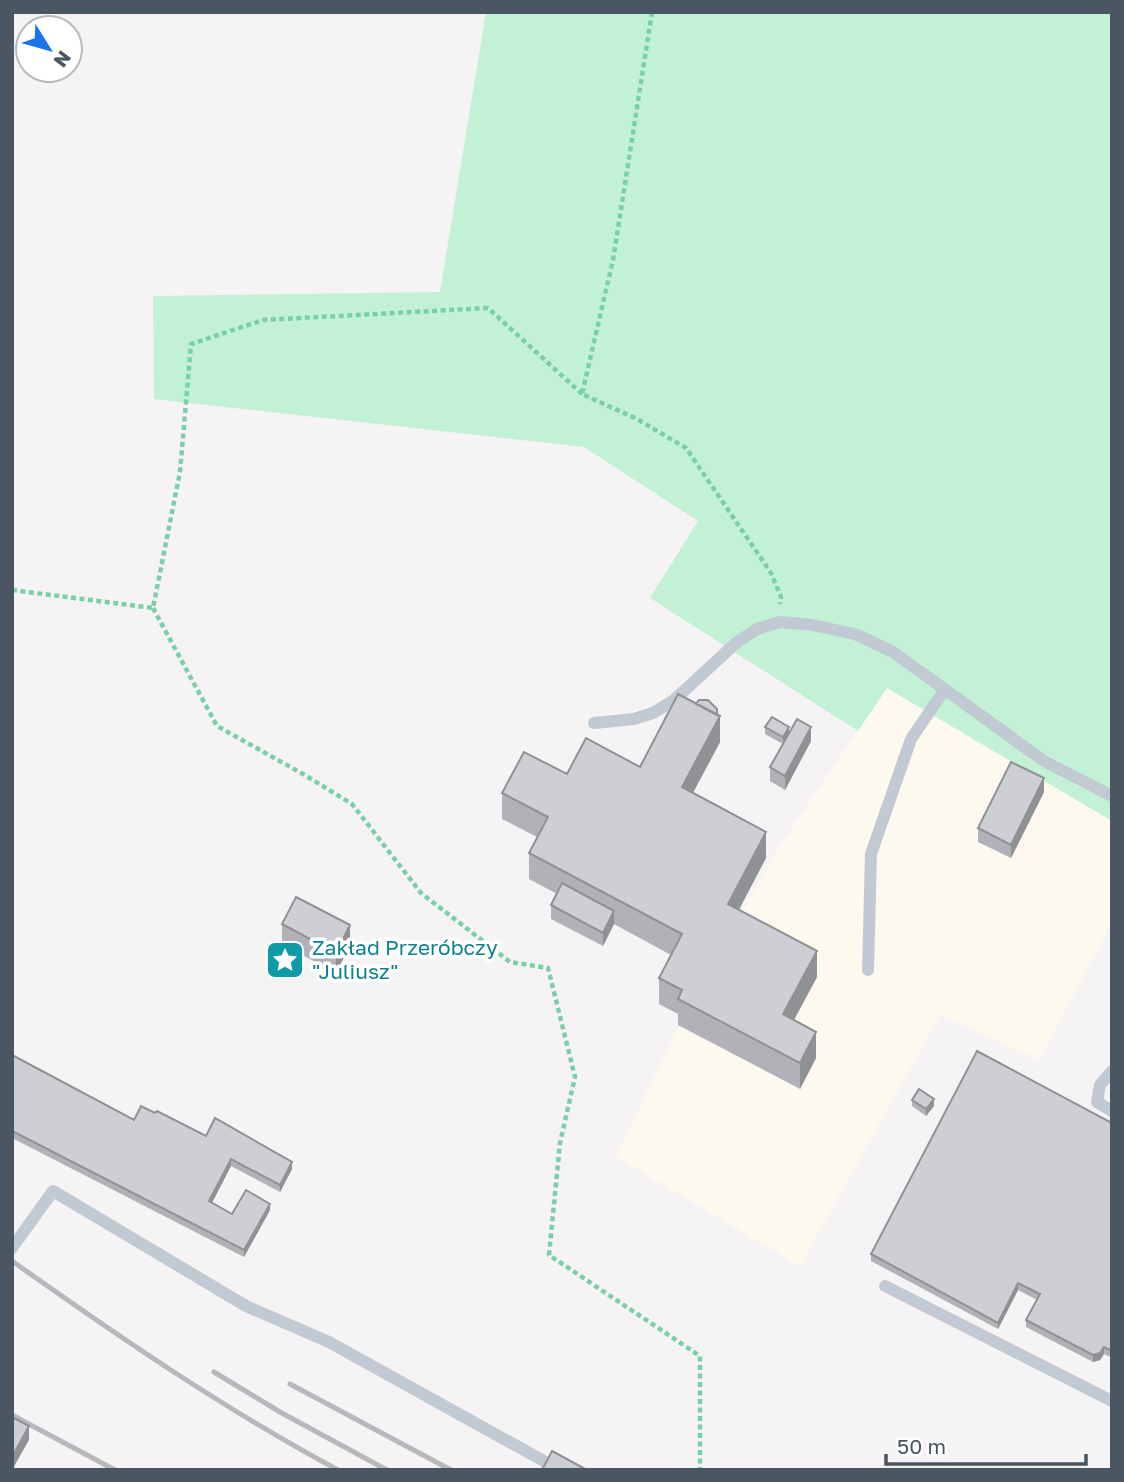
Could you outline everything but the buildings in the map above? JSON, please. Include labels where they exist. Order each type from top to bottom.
[{"type":"lane","points":[[594,723],[634,719],[653,713],[673,701],[736,643],[757,629],[780,622],[812,625],[855,634],[893,652],[1044,761],[1112,796]]},
{"type":"lane","points":[[868,970],[871,854],[911,739],[945,689]]},
{"type":"lane","points":[[1112,1071],[1100,1085],[1097,1102],[1112,1111]]},
{"type":"lane","points":[[12,1248],[53,1191],[246,1306],[329,1342],[560,1470]]},
{"type":"lane","points":[[885,1286],[1112,1401]]},
{"type":"path","points":[[582,394],[613,260],[652,12]]},
{"type":"path","points":[[700,1470],[700,1356],[550,1255],[560,1143],[575,1077],[548,968],[510,961],[421,893],[352,804],[217,726],[153,608],[180,472],[191,344],[263,320],[488,308],[582,394],[637,419],[686,448],[771,573],[780,597],[780,622]]},
{"type":"path","points":[[12,590],[153,608]]},
{"type":"shaded area","points":[[886,688],[1112,821],[1112,922],[1039,1060],[940,1015],[800,1266],[616,1157],[676,1031],[773,857]]},
{"type":"green space","points":[[486,12],[1112,12],[1112,821],[887,688],[858,731],[650,598],[698,521],[584,447],[154,399],[153,296],[440,292]]},
{"type":"railway","points":[[12,1261],[172,1371],[338,1470]]},
{"type":"railway","points":[[214,1372],[280,1412],[387,1470]]},
{"type":"railway","points":[[290,1384],[451,1470]]},
{"type":"railway","points":[[12,1415],[115,1470]]},
{"type":"place","name":"Zakład Przeróbczy \"Juliusz\"","points":[[285,960]]}]
